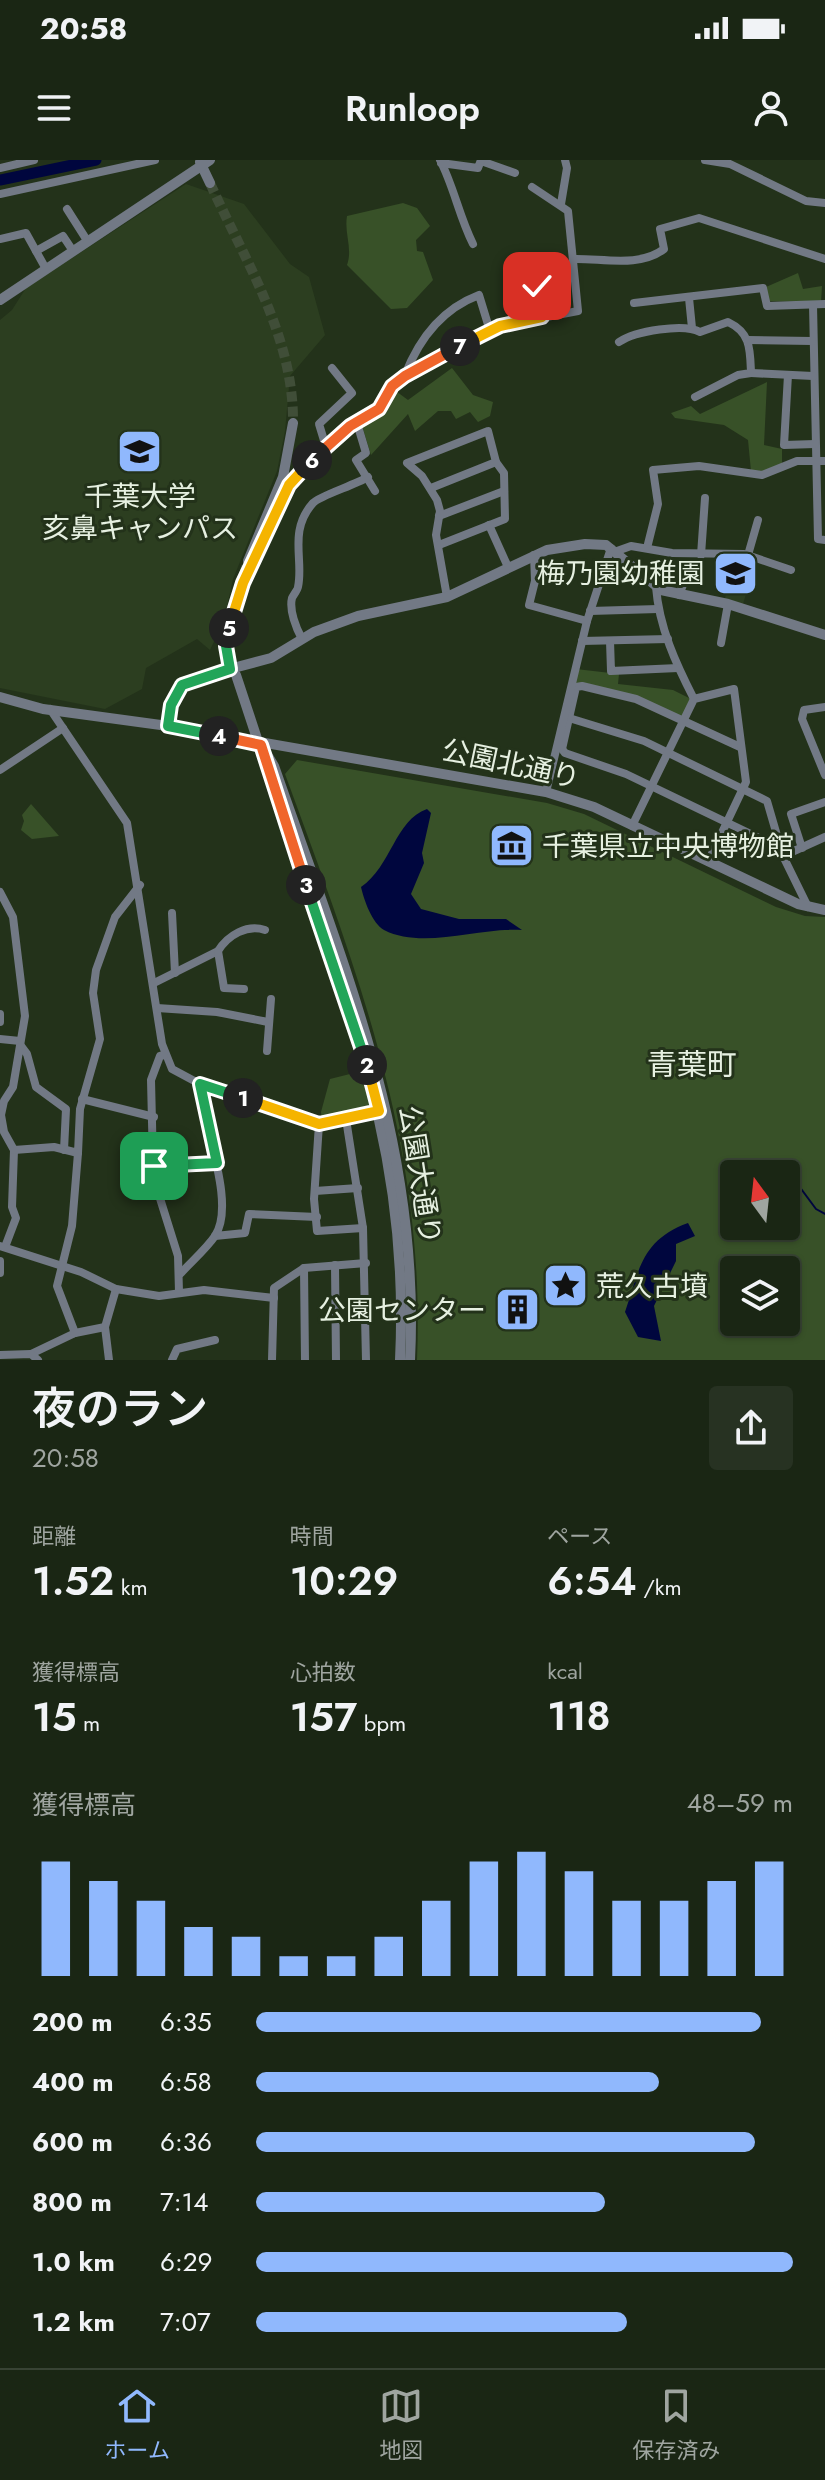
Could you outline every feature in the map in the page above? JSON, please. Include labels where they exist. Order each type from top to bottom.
[{"type":"street","points":[[0,168],[34,160]]},
{"type":"street","points":[[0,194],[155,160]]},
{"type":"street","points":[[440,162],[478,168],[481,160],[515,173]]},
{"type":"street","points":[[561,204],[567,168],[565,160]]},
{"type":"street","points":[[705,160],[730,164],[806,201],[825,203]]},
{"type":"street","points":[[0,300],[203,162],[210,183]]},
{"type":"street","points":[[440,162],[450,176],[459,216],[473,244]]},
{"type":"street","points":[[261,745],[233,672],[227,635],[243,583],[294,476],[326,447],[379,409],[392,386],[405,376],[490,331],[578,311],[569,215],[561,204],[532,187]]},
{"type":"street","points":[[67,209],[88,242]]},
{"type":"street","points":[[573,259],[650,256],[664,249],[660,229],[699,218],[825,259]]},
{"type":"street","points":[[0,239],[26,233],[46,269]]},
{"type":"street","points":[[36,251],[63,236],[73,251]]},
{"type":"street","points":[[537,286],[542,317]]},
{"type":"street","points":[[634,303],[763,288],[767,306],[825,304]]},
{"type":"street","points":[[405,376],[416,345],[449,311],[464,301],[479,295],[490,331]]},
{"type":"street","points":[[689,298],[692,328]]},
{"type":"street","points":[[813,305],[815,444],[820,462],[818,539],[825,540]]},
{"type":"street","points":[[619,342],[642,331],[692,328],[700,332],[710,331],[728,322],[742,330],[748,340],[751,373]]},
{"type":"street","points":[[748,340],[812,341]]},
{"type":"street","points":[[326,447],[321,420],[352,393],[332,368]]},
{"type":"street","points":[[695,397],[738,375],[813,373],[825,377]]},
{"type":"street","points":[[788,375],[784,445],[815,444]]},
{"type":"street","points":[[248,561],[283,477],[293,423]]},
{"type":"street","points":[[357,423],[366,453],[356,460],[375,491]]},
{"type":"street","points":[[439,545],[505,519],[504,473],[496,462],[488,431],[407,463],[431,488],[439,516],[436,535],[447,597]]},
{"type":"street","points":[[647,548],[658,504],[653,470],[699,466],[762,475],[797,461],[820,462]]},
{"type":"street","points":[[431,488],[496,462]]},
{"type":"street","points":[[302,639],[294,620],[291,600],[298,587],[296,543],[307,512],[313,502],[325,495],[338,493],[368,477]]},
{"type":"street","points":[[439,516],[504,491]]},
{"type":"street","points":[[701,555],[705,498]]},
{"type":"street","points":[[748,555],[758,520]]},
{"type":"street","points":[[489,525],[508,567]]},
{"type":"street","points":[[168,726],[171,705],[182,685],[271,658],[302,639],[358,616],[447,597],[534,555],[585,544],[614,550],[631,546],[701,555],[748,555],[791,570]]},
{"type":"street","points":[[614,550],[656,587],[679,595],[728,604],[825,635]]},
{"type":"street","points":[[546,792],[587,621],[614,550]]},
{"type":"street","points":[[534,555],[535,581],[529,605],[587,621]]},
{"type":"street","points":[[679,595],[688,572]]},
{"type":"street","points":[[656,587],[658,609],[668,639],[694,699]]},
{"type":"street","points":[[721,643],[728,604]]},
{"type":"street","points":[[590,611],[658,609]]},
{"type":"street","points":[[582,641],[668,639]]},
{"type":"street","points":[[610,641],[611,671],[678,668]]},
{"type":"street","points":[[740,747],[636,699],[582,686],[576,687],[562,749],[565,753],[609,766],[763,840],[777,837]]},
{"type":"street","points":[[632,826],[694,699],[734,689],[746,782],[708,862]]},
{"type":"street","name":"公園北通り","points":[[0,697],[50,709],[168,726],[261,745],[546,792],[594,807],[808,907],[825,910]]},
{"type":"street","points":[[825,707],[804,710],[802,719],[825,775]]},
{"type":"street","points":[[50,709],[127,823],[140,885],[164,1055],[172,1069],[200,1084],[319,1124],[384,1114]]},
{"type":"street","points":[[569,718],[620,732],[668,752],[767,801],[783,856],[808,907]]},
{"type":"street","points":[[0,770],[63,728]]},
{"type":"street","points":[[813,745],[825,741]]},
{"type":"street","name":"公園大通り","points":[[261,745],[273,764],[321,901],[371,1044],[385,1099],[384,1114],[399,1236],[400,1360]]},
{"type":"street","name":"公園大通り","points":[[261,745],[264,764],[356,1025],[401,1179],[409,1256],[410,1360]]},
{"type":"street","points":[[802,848],[791,814],[825,802]]},
{"type":"street","points":[[783,856],[825,837]]},
{"type":"street","points":[[75,1333],[57,1286],[72,1226],[79,1175],[82,1099],[100,1039],[93,993],[103,944],[115,917],[140,885]]},
{"type":"street","points":[[0,892],[10,906],[25,1016],[13,1071],[13,1087],[4,1101],[1,1115],[4,1132],[14,1150],[12,1207],[16,1218],[2,1246],[116,1289],[159,1296],[204,1290],[274,1298]]},
{"type":"street","points":[[172,913],[175,973]]},
{"type":"street","points":[[154,983],[218,951],[234,935],[251,928],[265,930]]},
{"type":"street","points":[[218,951],[224,988],[244,989]]},
{"type":"street","points":[[267,1051],[271,999]]},
{"type":"street","points":[[157,1008],[203,1010],[268,1022]]},
{"type":"street","points":[[0,1014],[0,1022]]},
{"type":"street","points":[[0,1039],[21,1044],[36,1087],[66,1109],[64,1150]]},
{"type":"street","points":[[164,1055],[151,1080],[154,1166],[181,1273],[179,1292]]},
{"type":"street","points":[[181,1273],[215,1236],[221,1218],[217,1163],[200,1084]]},
{"type":"street","points":[[82,1099],[154,1117]]},
{"type":"street","points":[[346,1119],[366,1263],[366,1360]]},
{"type":"street","points":[[319,1124],[315,1191],[317,1231],[363,1228]]},
{"type":"street","points":[[14,1150],[54,1147],[78,1153]]},
{"type":"street","points":[[154,1166],[217,1163]]},
{"type":"street","points":[[315,1191],[358,1188]]},
{"type":"street","points":[[215,1236],[245,1233],[249,1214],[317,1217]]},
{"type":"street","points":[[0,1261],[0,1273]]},
{"type":"street","points":[[272,1360],[274,1288],[304,1268],[366,1263]]},
{"type":"street","points":[[335,1265],[336,1360]]},
{"type":"street","points":[[304,1268],[305,1360]]},
{"type":"street","points":[[109,1360],[105,1327],[116,1289]]},
{"type":"street","points":[[0,1355],[34,1357],[75,1333],[105,1327]]},
{"type":"street","points":[[172,1360],[177,1349],[215,1340]]},
{"type":"shaded area","name":"千葉大学 亥鼻キャンパス","points":[[186,184],[244,204],[290,264],[309,277],[325,335],[290,376],[285,431],[277,471],[233,579],[224,620],[210,650],[197,639],[146,668],[142,689],[105,709],[0,688],[0,320],[12,310],[26,288]]},
{"type":"shaded area","points":[[403,203],[417,208],[430,226],[416,240],[417,251],[423,252],[433,280],[407,308],[391,309],[347,265],[347,216]]},
{"type":"shaded area","points":[[798,273],[803,289],[822,286],[821,302],[769,301],[766,287]]},
{"type":"shaded area","points":[[452,368],[473,395],[493,402],[490,416],[478,422],[470,412],[456,419],[451,411],[438,411],[415,431],[408,414],[371,455],[361,422],[393,389],[408,400]]},
{"type":"shaded area","points":[[767,382],[764,445],[782,449],[782,466],[767,471],[751,471],[748,440],[724,425],[675,418],[671,413],[691,406],[700,414]]},
{"type":"shaded area","name":"梅乃園幼稚園","points":[[723,556],[756,561],[743,604],[725,599],[727,587],[718,586]]},
{"type":"shaded area","points":[[576,669],[619,674],[618,684],[673,690],[691,699],[682,717],[573,683]]},
{"type":"shaded area","points":[[297,760],[547,803],[584,814],[776,907],[805,916],[825,917],[825,1360],[417,1360],[417,1281],[410,1206],[398,1132],[361,990],[285,774]]},
{"type":"shaded area","points":[[31,804],[59,836],[32,839],[21,830],[22,815]]},
{"type":"shaded area","points":[[427,809],[431,813],[422,853],[424,863],[411,894],[421,909],[459,919],[506,919],[522,930],[416,938],[384,930],[376,922],[361,887],[379,868],[407,823]]},
{"type":"shaded area","points":[[362,1071],[371,1105],[365,1111],[322,1121],[321,1112],[330,1079]]},
{"type":"shaded area","points":[[688,1223],[695,1236],[676,1244],[676,1261],[654,1306],[661,1341],[638,1337],[625,1312],[644,1258],[660,1238]]},
{"type":"waterway","points":[[0,180],[96,160]]},
{"type":"waterway","points":[[800,1187],[816,1209],[825,1214]]},
{"type":"tunnel","points":[[210,183],[252,270],[276,329],[291,391],[293,423]]},
{"type":"tunnel","points":[[239,590],[248,561]]},
{"type":"place","name":"千葉大学 亥鼻キャンパス","points":[[140,451]]},
{"type":"place","name":"梅乃園幼稚園","points":[[736,573]]},
{"type":"place","name":"千葉県立中央博物館","points":[[511,846]]},
{"type":"place","name":"荒久古墳","points":[[565,1286]]},
{"type":"place","name":"公園センター","points":[[517,1310]]},
{"type":"district","name":"青葉町","points":[[692,1064]]},
{"type":"route","points":[[154,1166],[217,1163],[206,1124],[200,1084],[319,1124],[379,1111],[356,1025],[264,764],[261,745],[168,726],[171,705],[186,682],[230,669],[226,646],[235,604],[294,476],[350,426],[379,409],[392,386],[405,376],[500,326],[542,317],[537,286]]}]
